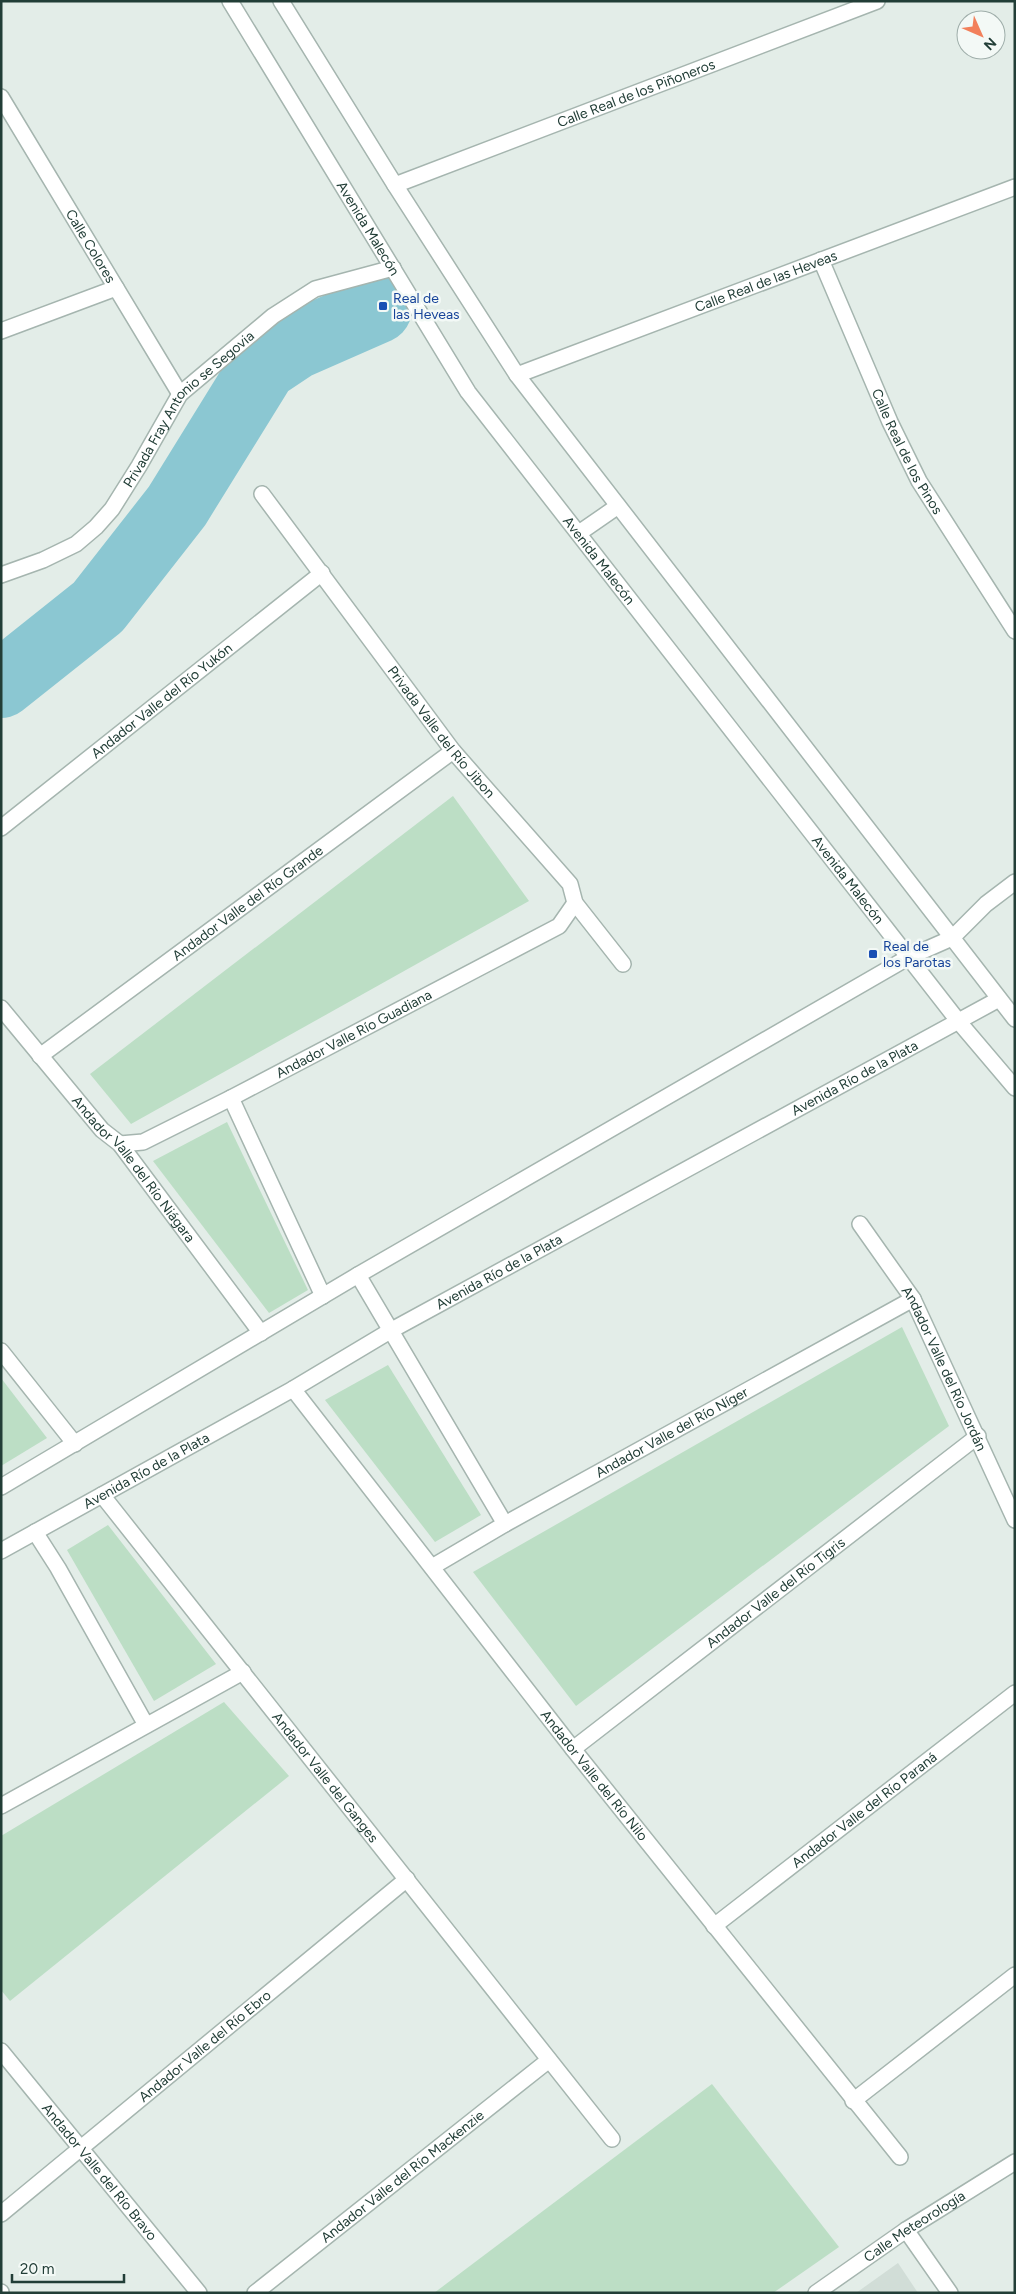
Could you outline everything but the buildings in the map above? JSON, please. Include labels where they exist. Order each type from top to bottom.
[{"type":"street","name":"Avenida Malecón","points":[[230,1],[468,392],[960,1022],[1015,1088]]},
{"type":"street","points":[[281,1],[395,185],[517,376],[1015,1019]]},
{"type":"street","name":"Calle Real de los Piñoneros","points":[[395,185],[877,1]]},
{"type":"street","name":"Calle Colores","points":[[1,98],[180,394]]},
{"type":"street","name":"Calle Real de las Heveas","points":[[517,376],[1015,187]]},
{"type":"street","name":"Calle Real de los Pinos","points":[[821,260],[890,422],[919,481],[1015,631]]},
{"type":"street","name":"Privada Fray Antonio se Segovia","points":[[1,575],[43,560],[76,544],[96,527],[112,509],[135,474],[180,394],[273,316],[315,289],[393,268]]},
{"type":"street","points":[[1,330],[116,288]]},
{"type":"street","name":"Privada Valle del Río Jibon","points":[[262,494],[453,751],[570,884],[575,903],[622,964]]},
{"type":"street","points":[[579,533],[618,506]]},
{"type":"street","name":"Andador Valle del Río Yukón","points":[[1,828],[322,573]]},
{"type":"street","name":"Andador Valle del Río Grande","points":[[40,1056],[453,751]]},
{"type":"street","points":[[1,1487],[358,1275],[909,957],[952,938],[986,904],[1015,882]]},
{"type":"street","name":"Andador Valle Río Guadiana","points":[[120,1144],[143,1142],[231,1098],[559,926],[575,903]]},
{"type":"street","name":"Avenida Río de la Plata","points":[[1,1551],[293,1389],[390,1332],[1000,999]]},
{"type":"street","name":"Andador Valle del Río Niágara","points":[[1,1008],[102,1130],[120,1144],[261,1333]]},
{"type":"street","points":[[231,1098],[323,1296]]},
{"type":"street","name":"Andador Valle del Río Jordán","points":[[860,1224],[914,1299],[1015,1520]]},
{"type":"street","points":[[358,1275],[504,1524]]},
{"type":"street","name":"Andador Valle del Río Níger","points":[[432,1567],[504,1524],[914,1299]]},
{"type":"street","points":[[1,1350],[75,1444]]},
{"type":"street","name":"Andador Valle del Río Nilo","points":[[293,1389],[573,1749],[853,2102],[900,2157]]},
{"type":"street","name":"Andador Valle del Río Tigris","points":[[573,1749],[978,1436]]},
{"type":"street","name":"Andador Valle del Ganges","points":[[102,1495],[612,2139]]},
{"type":"street","points":[[35,1532],[58,1568],[146,1725]]},
{"type":"street","points":[[1,1806],[243,1672]]},
{"type":"street","name":"Andador Valle del Río Paraná","points":[[714,1926],[1015,1693]]},
{"type":"street","name":"Andador Valle del Río Ebro","points":[[1,2214],[406,1879]]},
{"type":"street","points":[[853,2102],[1015,1975]]},
{"type":"street","name":"Andador Valle del Río Bravo","points":[[1,2051],[198,2293]]},
{"type":"street","name":"Andador Valle del Río Mackenzie","points":[[255,2293],[549,2060]]},
{"type":"street","name":"Calle Meteorología","points":[[816,2293],[906,2230],[1015,2162]]},
{"type":"street","points":[[906,2230],[950,2293]]},
{"type":"shaded area","points":[[898,2263],[918,2293],[856,2293]]},
{"type":"green space","points":[[453,796],[529,901],[131,1124],[90,1074]]},
{"type":"green space","points":[[227,1122],[308,1290],[269,1313],[153,1161]]},
{"type":"green space","points":[[902,1327],[949,1426],[576,1706],[473,1572]]},
{"type":"green space","points":[[388,1365],[481,1515],[435,1542],[325,1400]]},
{"type":"green space","points":[[1,1378],[47,1438],[1,1466]]},
{"type":"green space","points":[[108,1525],[216,1664],[154,1701],[67,1550]]},
{"type":"green space","points":[[224,1702],[289,1776],[10,2001],[1,1990],[1,1836]]},
{"type":"green space","points":[[712,2084],[839,2247],[773,2293],[434,2293]]},
{"type":"waterway","points":[[1,684],[98,607],[177,506],[263,367],[296,345],[378,309]]},
{"type":"place","name":"Real de las Heveas","points":[[383,306]]},
{"type":"place","name":"Real de los Parotas","points":[[873,954]]}]
